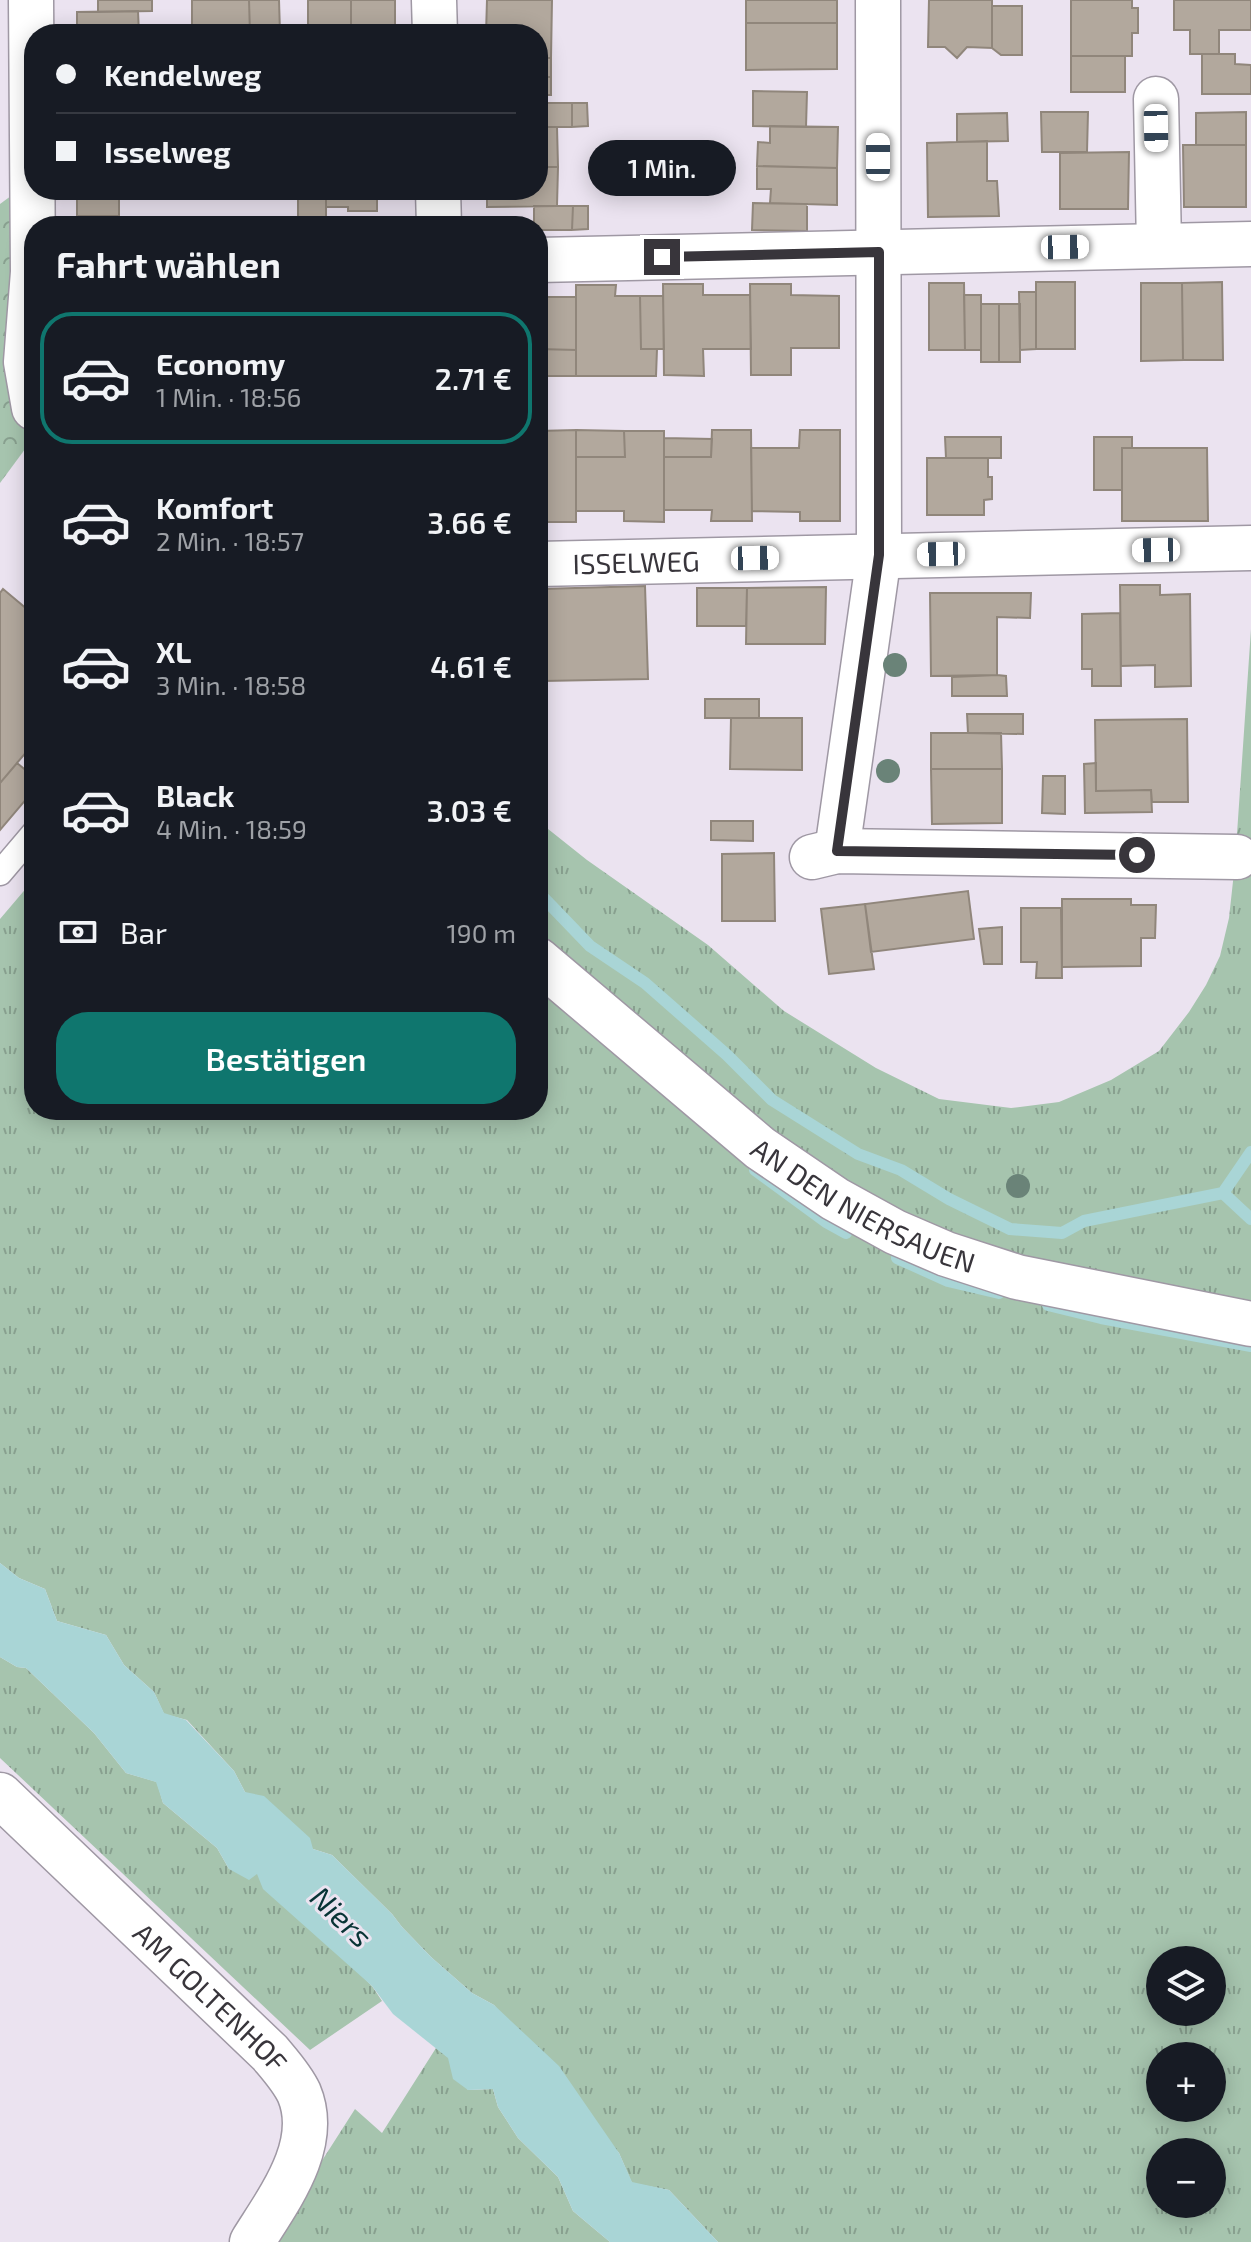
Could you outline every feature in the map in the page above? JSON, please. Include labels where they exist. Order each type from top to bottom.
[{"type":"street","points":[[31,0],[31,24]]},
{"type":"street","points":[[434,0],[435,24]]},
{"type":"street","points":[[878,0],[879,555],[824,854],[1237,857]]},
{"type":"street","points":[[1156,99],[1159,245]]},
{"type":"street","points":[[548,260],[1251,244]]},
{"type":"street","name":"ISSELWEG","points":[[548,564],[1251,548]]},
{"type":"street","name":"AN DEN NIERSAUEN","points":[[548,968],[760,1148],[835,1199],[895,1232],[946,1254],[1017,1277],[1251,1324]]},
{"type":"street","name":"AM GOLTENHOF","points":[[0,1795],[270,2053],[292,2082],[304,2116],[303,2140],[284,2191],[252,2242]]},
{"type":"lane","points":[[0,873],[24,845]]},
{"type":"green space","points":[[24,186],[24,200],[34,200],[34,216],[24,216],[24,451],[0,483],[0,204]]},
{"type":"green space","points":[[1251,629],[1251,2242],[718,2242],[669,2190],[632,2183],[619,2153],[494,2005],[472,1993],[431,1957],[332,1855],[313,1849],[245,1792],[234,1771],[187,1720],[164,1714],[154,1692],[124,1665],[106,1635],[57,1621],[45,1589],[19,1578],[0,1563],[0,919],[24,891],[24,1120],[548,1120],[548,829],[708,945],[784,1011],[876,1068],[939,1099],[1011,1108],[1059,1102],[1111,1080],[1159,1051],[1189,1012],[1220,956],[1229,918],[1235,863]]},
{"type":"green space","points":[[0,1657],[17,1667],[26,1668],[94,1733],[126,1773],[157,1782],[163,1803],[217,1848],[229,1869],[257,1873],[372,1986],[382,2001],[310,2050],[0,1758]]},
{"type":"green space","points":[[436,2048],[449,2058],[468,2090],[493,2089],[498,2107],[518,2138],[558,2177],[573,2211],[610,2242],[270,2242],[355,2109],[382,2133]]},
{"type":"water","name":"Niers","points":[[0,1563],[19,1578],[45,1589],[57,1621],[106,1635],[124,1665],[154,1692],[164,1713],[186,1720],[234,1771],[245,1792],[264,1796],[310,1838],[313,1849],[332,1855],[431,1957],[472,1993],[494,2005],[559,2066],[619,2153],[632,2182],[669,2190],[718,2242],[610,2242],[573,2211],[558,2177],[518,2138],[498,2107],[493,2089],[468,2090],[453,2079],[448,2058],[393,2014],[372,1986],[263,1889],[257,1874],[249,1880],[229,1869],[217,1848],[163,1803],[156,1782],[126,1773],[94,1733],[26,1668],[17,1667],[0,1657]]},
{"type":"building","points":[[98,0],[152,0],[152,11],[98,12]]},
{"type":"building","points":[[192,0],[249,0],[250,24],[192,24]]},
{"type":"building","points":[[249,0],[279,0],[280,24],[250,24]]},
{"type":"building","points":[[308,0],[351,0],[351,24],[308,24]]},
{"type":"building","points":[[351,0],[395,0],[395,24],[351,24]]},
{"type":"building","points":[[487,0],[552,0],[551,58],[548,58],[548,24],[486,24]]},
{"type":"building","points":[[746,0],[837,0],[837,23],[746,23]]},
{"type":"building","points":[[929,0],[992,0],[992,48],[967,47],[957,58],[945,47],[928,47]]},
{"type":"building","points":[[1071,0],[1132,0],[1132,8],[1138,8],[1138,33],[1132,33],[1132,56],[1071,56]]},
{"type":"building","points":[[1174,0],[1251,0],[1251,30],[1219,30],[1219,54],[1190,54],[1190,30],[1174,30]]},
{"type":"building","points":[[992,6],[1022,6],[1022,55],[1001,55],[992,48]]},
{"type":"building","points":[[138,11],[139,24],[77,24],[77,12]]},
{"type":"building","points":[[746,23],[837,23],[837,69],[746,70]]},
{"type":"building","points":[[1202,54],[1235,54],[1235,64],[1251,65],[1251,94],[1202,94]]},
{"type":"building","points":[[1071,56],[1125,56],[1125,92],[1071,92]]},
{"type":"building","points":[[548,58],[551,58],[551,77],[548,77]]},
{"type":"building","points":[[548,77],[551,77],[551,95],[548,95]]},
{"type":"building","points":[[753,91],[807,92],[806,127],[753,126]]},
{"type":"building","points":[[548,103],[572,103],[572,127],[548,127]]},
{"type":"building","points":[[572,103],[587,103],[588,126],[572,127]]},
{"type":"building","points":[[1041,112],[1088,112],[1087,152],[1042,152]]},
{"type":"building","points":[[1246,112],[1246,145],[1196,145],[1196,113]]},
{"type":"building","points":[[1007,113],[1008,141],[957,142],[957,114]]},
{"type":"building","points":[[770,126],[838,127],[837,168],[757,166],[758,142],[770,143]]},
{"type":"building","points":[[548,127],[557,127],[558,167],[548,167]]},
{"type":"building","points":[[987,141],[987,181],[997,181],[999,216],[928,217],[927,143]]},
{"type":"building","points":[[1183,145],[1246,145],[1246,207],[1184,207]]},
{"type":"building","points":[[1129,152],[1128,209],[1060,209],[1060,153]]},
{"type":"building","points":[[757,166],[837,168],[837,205],[770,203],[771,189],[757,189]]},
{"type":"building","points":[[548,167],[558,167],[557,206],[487,207],[487,200],[548,200]]},
{"type":"building","points":[[77,200],[119,200],[119,216],[77,216]]},
{"type":"building","points":[[298,200],[326,200],[326,216],[298,216]]},
{"type":"building","points":[[326,200],[377,200],[377,211],[326,207]]},
{"type":"building","points":[[753,203],[807,204],[807,231],[752,230]]},
{"type":"building","points":[[534,206],[573,206],[572,230],[548,230],[548,216],[534,216]]},
{"type":"building","points":[[573,206],[588,206],[588,229],[572,230]]},
{"type":"building","points":[[1036,282],[1075,282],[1075,349],[1036,349]]},
{"type":"building","points":[[1222,282],[1223,360],[1183,360],[1182,283]]},
{"type":"building","points":[[929,283],[964,283],[965,350],[929,350]]},
{"type":"building","points":[[1141,283],[1182,283],[1183,360],[1141,361]]},
{"type":"building","points":[[663,284],[703,284],[703,295],[750,295],[751,349],[703,349],[704,376],[664,375]]},
{"type":"building","points":[[750,284],[791,284],[791,295],[839,296],[839,348],[791,348],[791,375],[751,375]]},
{"type":"building","points":[[576,285],[616,285],[615,296],[640,296],[641,349],[657,349],[656,376],[576,376]]},
{"type":"building","points":[[1019,292],[1036,292],[1036,349],[1020,350]]},
{"type":"building","points":[[964,295],[981,295],[981,350],[965,350]]},
{"type":"building","points":[[640,296],[663,296],[664,349],[641,349]]},
{"type":"building","points":[[548,297],[576,297],[576,350],[548,349]]},
{"type":"building","points":[[981,304],[999,304],[999,362],[981,362]]},
{"type":"building","points":[[999,304],[1020,304],[1020,362],[999,362]]},
{"type":"building","points":[[548,349],[576,350],[576,376],[548,376]]},
{"type":"building","points":[[576,430],[624,431],[625,457],[576,457]]},
{"type":"building","points":[[576,430],[576,522],[548,522],[548,431]]},
{"type":"building","points":[[712,430],[751,430],[752,521],[711,521],[712,510],[664,510],[664,457],[711,457]]},
{"type":"building","points":[[800,430],[840,430],[840,521],[800,521],[800,512],[752,511],[751,448],[799,448]]},
{"type":"building","points":[[624,431],[664,431],[664,522],[624,521],[624,511],[576,511],[576,457],[625,457]]},
{"type":"building","points":[[945,437],[1001,437],[1001,458],[946,458]]},
{"type":"building","points":[[1094,437],[1132,437],[1132,448],[1122,448],[1122,490],[1094,490]]},
{"type":"building","points":[[664,438],[712,439],[711,457],[664,457]]},
{"type":"building","points":[[1122,448],[1207,448],[1208,521],[1122,521]]},
{"type":"building","points":[[927,458],[988,458],[992,499],[984,500],[984,515],[927,515]]},
{"type":"building","points":[[1120,585],[1160,585],[1160,595],[1190,594],[1191,686],[1155,687],[1155,665],[1121,666]]},
{"type":"building","points":[[645,586],[648,679],[548,681],[548,589]]},
{"type":"building","points":[[826,587],[825,644],[746,644],[747,588]]},
{"type":"building","points":[[697,588],[747,588],[746,626],[697,626]]},
{"type":"building","points":[[3,589],[24,607],[24,755],[0,783],[0,593]]},
{"type":"building","points":[[930,593],[1031,593],[1030,618],[997,617],[997,675],[931,676]]},
{"type":"building","points":[[1120,613],[1121,686],[1092,686],[1092,669],[1082,669],[1082,614]]},
{"type":"building","points":[[1006,676],[1007,696],[952,696],[952,677]]},
{"type":"building","points":[[705,699],[759,699],[759,718],[705,718]]},
{"type":"building","points":[[967,714],[1023,714],[1023,734],[968,733]]},
{"type":"building","points":[[731,718],[802,718],[802,770],[730,769]]},
{"type":"building","points":[[1187,719],[1188,802],[1152,802],[1151,790],[1096,791],[1095,720]]},
{"type":"building","points":[[931,733],[1001,733],[1002,769],[931,769]]},
{"type":"building","points":[[17,763],[24,769],[24,802],[0,830],[0,783]]},
{"type":"building","points":[[1096,763],[1096,791],[1151,790],[1152,812],[1085,813],[1084,764]]},
{"type":"building","points":[[931,769],[1002,769],[1002,823],[932,824]]},
{"type":"building","points":[[1043,776],[1065,776],[1065,814],[1042,813]]},
{"type":"building","points":[[711,821],[753,821],[753,841],[711,840]]},
{"type":"building","points":[[774,853],[775,921],[722,921],[722,854]]},
{"type":"building","points":[[968,891],[974,939],[871,952],[865,904]]},
{"type":"building","points":[[1062,899],[1131,899],[1131,905],[1156,905],[1155,938],[1141,938],[1141,966],[1062,967]]},
{"type":"building","points":[[865,904],[874,969],[829,974],[821,909]]},
{"type":"building","points":[[1021,908],[1061,908],[1062,978],[1036,978],[1037,962],[1021,962]]},
{"type":"building","points":[[1002,927],[1002,964],[984,964],[979,929]]},
{"type":"waterway","points":[[548,902],[590,946],[645,983],[727,1055],[772,1100],[858,1154],[901,1170],[949,1199],[1010,1229],[1062,1233],[1084,1221],[1223,1193],[1251,1152]]},
{"type":"waterway","points":[[755,1170],[846,1233]]},
{"type":"waterway","points":[[1223,1193],[1251,1219]]},
{"type":"waterway","points":[[897,1258],[948,1281],[999,1293]]},
{"type":"waterway","points":[[1048,1305],[1251,1346]]},
{"type":"route","points":[[662,257],[879,252],[879,555],[837,851],[1137,855]]}]
